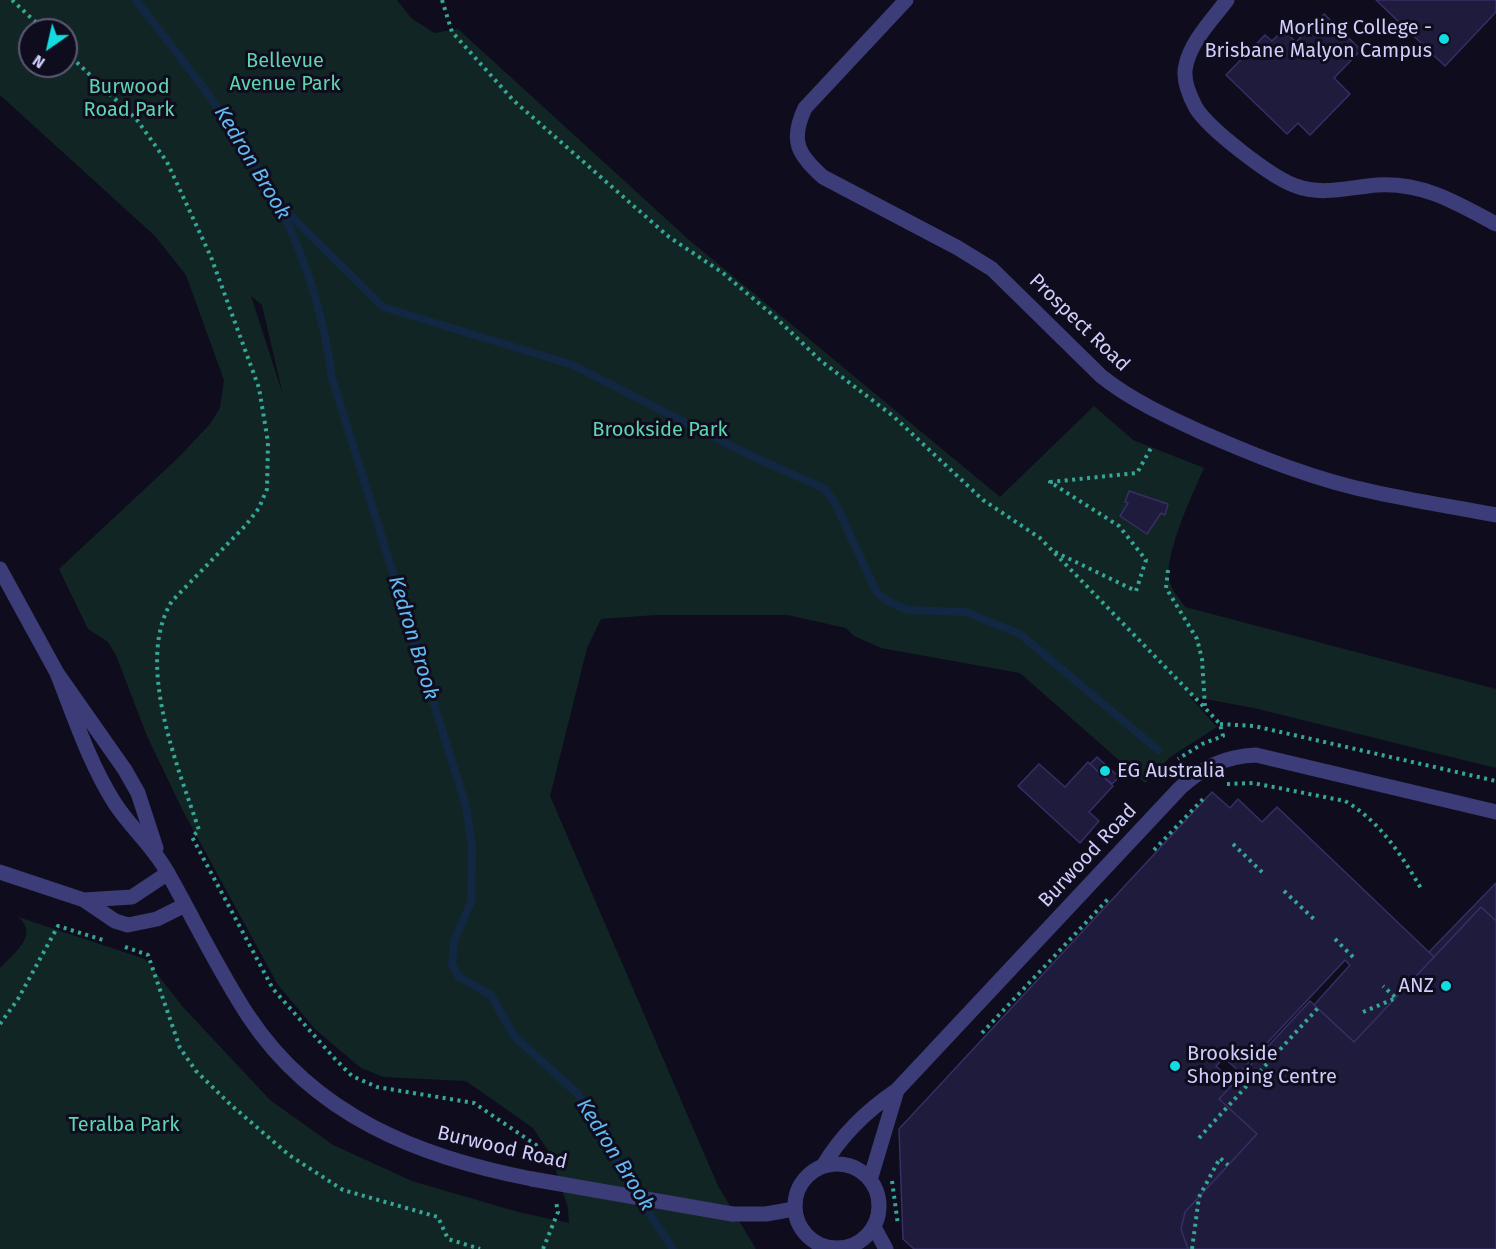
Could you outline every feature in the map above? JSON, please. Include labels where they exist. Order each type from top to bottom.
[{"type":"street","name":"Prospect Road","points":[[906,0],[805,108],[796,126],[798,148],[808,164],[823,177],[958,248],[992,269],[1101,376],[1120,392],[1166,416],[1237,447],[1318,477],[1372,492],[1496,515]]},
{"type":"street","points":[[1227,0],[1190,51],[1185,67],[1186,86],[1197,110],[1256,164],[1296,187],[1321,192],[1378,185],[1429,190],[1454,200],[1496,225]]},
{"type":"street","name":"Burwood Road","points":[[0,569],[57,673],[130,778],[138,793],[160,859]]},
{"type":"street","name":"Burwood Road","points":[[57,673],[92,761],[109,793],[160,859],[249,1017],[292,1071],[314,1090],[346,1113],[391,1138],[464,1164],[532,1179],[732,1214],[766,1214],[794,1209]]},
{"type":"street","name":"Burwood Road","points":[[897,1090],[1180,788],[1206,768],[1229,759],[1264,757],[1496,812]]},
{"type":"street","points":[[0,872],[84,900],[115,921],[129,925],[157,919],[185,905]]},
{"type":"street","points":[[84,900],[132,897],[168,873]]},
{"type":"street","points":[[823,1166],[835,1164],[860,1171],[870,1180],[879,1203],[874,1227],[865,1238],[853,1246],[839,1249],[826,1248],[814,1242],[801,1228],[794,1209],[801,1183],[823,1166],[837,1142],[867,1110],[897,1090]]},
{"type":"street","points":[[870,1180],[897,1090]]},
{"type":"street","points":[[874,1227],[886,1249]]},
{"type":"path","points":[[12,0],[31,18]]},
{"type":"path","points":[[442,0],[452,33],[521,107],[669,237],[723,273],[776,317],[821,362],[893,416],[983,500],[1040,538],[1220,724],[1222,736]]},
{"type":"path","points":[[78,63],[137,120],[166,162],[215,268],[259,388],[266,431],[267,489],[259,508],[246,525],[172,601],[163,615],[158,658],[161,705],[169,743],[199,830],[192,837],[273,989],[334,1059],[352,1076],[377,1087],[474,1103],[536,1145],[548,1165]]},
{"type":"path","points":[[1052,551],[1136,591],[1146,560],[1119,526],[1050,482],[1137,473],[1151,448]]},
{"type":"path","points":[[1168,570],[1166,588],[1197,639],[1202,659],[1205,708]]},
{"type":"path","points":[[1220,724],[1254,726],[1496,781]]},
{"type":"path","points":[[1223,785],[1236,782],[1252,783],[1350,804],[1390,841],[1422,890]]},
{"type":"path","points":[[1153,851],[1205,797]]},
{"type":"path","points":[[1233,844],[1264,874]]},
{"type":"path","points":[[1284,891],[1316,921]]},
{"type":"path","points":[[978,1037],[1115,892]]},
{"type":"path","points":[[0,1024],[18,999],[58,927],[106,941]]},
{"type":"path","points":[[1335,939],[1356,960]]},
{"type":"path","points":[[117,944],[148,955],[180,1047],[196,1071],[289,1155],[343,1190],[438,1217],[448,1239],[480,1249]]},
{"type":"path","points":[[1364,1012],[1396,998],[1383,986]]},
{"type":"path","points":[[1199,1138],[1318,1008]]},
{"type":"path","points":[[1192,1249],[1199,1197],[1203,1187],[1220,1158],[1228,1165]]},
{"type":"path","points":[[892,1172],[898,1231]]},
{"type":"path","points":[[543,1249],[558,1212],[555,1194]]},
{"type":"green space","points":[[0,0],[397,0],[411,18],[434,33],[458,29],[688,239],[1000,497],[1094,406],[1133,440],[1204,468],[1186,509],[1170,558],[1170,583],[1185,607],[1496,689],[1496,768],[1254,708],[1189,696],[1217,727],[1170,757],[1145,783],[1020,673],[881,648],[854,636],[846,628],[788,615],[655,615],[601,619],[587,648],[550,796],[718,1186],[756,1249],[0,1249],[0,968],[18,950],[26,937],[24,924],[18,917],[145,959],[183,1007],[270,1100],[333,1145],[412,1181],[518,1212],[569,1223],[568,1208],[551,1155],[533,1128],[466,1081],[384,1077],[361,1068],[315,1029],[278,985],[183,811],[147,736],[116,655],[108,642],[88,629],[59,569],[178,458],[210,424],[220,408],[224,380],[186,275],[155,236],[0,95]],"holes":[[[251,296],[262,305],[283,395]]]},
{"type":"building","name":"Morling College - Brisbane Malyon Campus","points":[[1376,0],[1496,0],[1496,12],[1445,66]]},
{"type":"building","points":[[1324,14],[1361,50],[1334,78],[1350,94],[1310,135],[1298,123],[1287,134],[1226,75],[1265,35],[1272,41],[1283,30],[1296,42]]},
{"type":"building","points":[[1129,491],[1168,504],[1165,515],[1161,513],[1147,534],[1120,516],[1128,503],[1125,502]]},
{"type":"building","name":"EG Australia","points":[[1097,757],[1119,777],[1112,784],[1090,764]]},
{"type":"building","points":[[1088,762],[1113,786],[1089,812],[1099,821],[1080,843],[1018,786],[1039,764],[1065,787]]},
{"type":"building","points":[[1212,792],[1230,808],[1238,799],[1262,822],[1277,807],[1434,957],[1354,1042],[1314,1005],[1350,965],[1345,960],[1240,1072],[1224,1058],[1216,1066],[1234,1083],[1219,1099],[1257,1134],[1185,1212],[1181,1229],[1188,1249],[914,1249],[903,1239],[899,1129]]},
{"type":"building","points":[[1496,883],[1496,921],[1481,907],[1434,957],[1429,952]]},
{"type":"building","points":[[1481,907],[1496,921],[1496,1249],[1188,1249],[1181,1229],[1185,1212],[1257,1134],[1219,1099],[1310,1001],[1354,1042]]},
{"type":"waterway","name":"Kedron Brook","points":[[136,0],[204,88],[262,175],[286,221],[306,269],[322,321],[332,378],[466,806],[472,847],[471,902],[454,941],[452,964],[459,977],[491,995],[514,1036],[578,1094],[628,1182],[673,1249]]},
{"type":"waterway","points":[[286,211],[383,307],[573,365],[745,453],[825,489],[835,503],[877,593],[891,603],[908,610],[966,612],[1020,634],[1158,750]]},
{"type":"place","name":"Morling College - Brisbane Malyon Campus","points":[[1444,39]]},
{"type":"place","name":"EG Australia","points":[[1105,771]]},
{"type":"place","name":"ANZ","points":[[1446,986]]},
{"type":"place","name":"Brookside Shopping Centre","points":[[1175,1066]]},
{"type":"park label","name":"Bellevue Avenue Park","points":[[285,72]]},
{"type":"park label","name":"Burwood Road Park","points":[[129,98]]},
{"type":"park label","name":"Brookside Park","points":[[660,430]]},
{"type":"park label","name":"Teralba Park","points":[[124,1125]]}]
